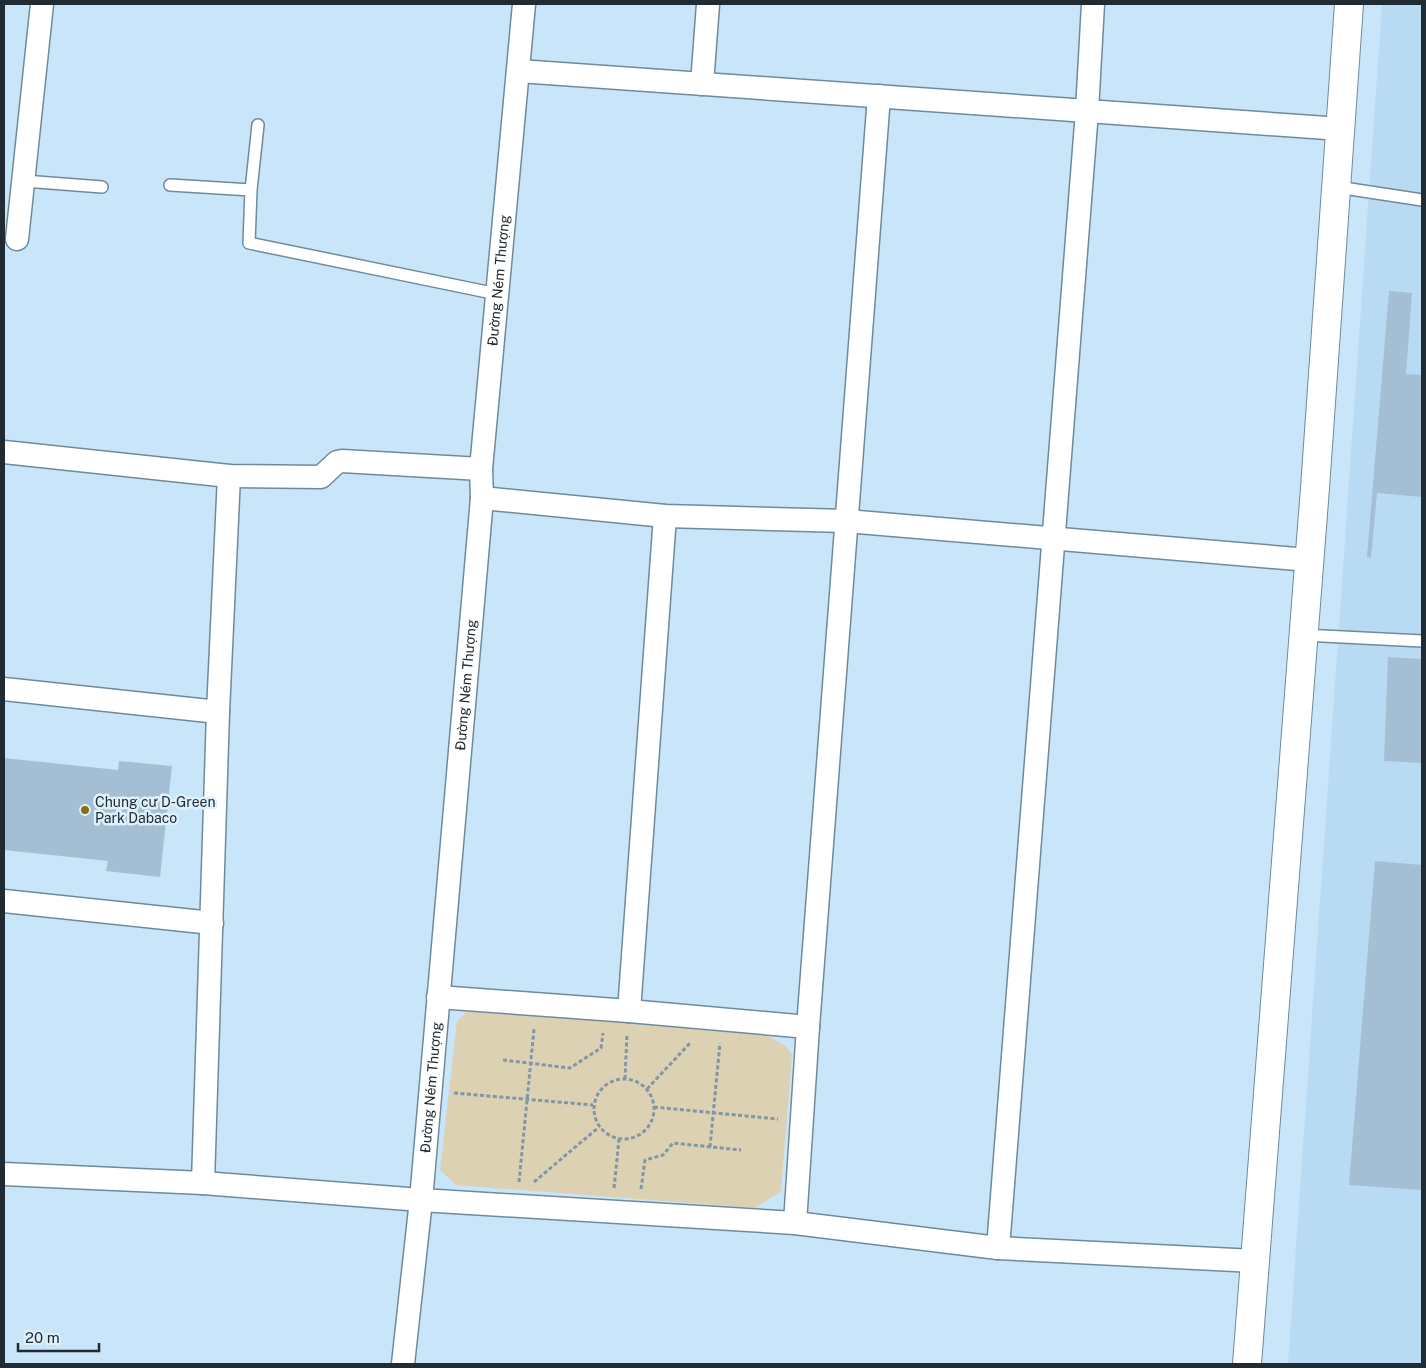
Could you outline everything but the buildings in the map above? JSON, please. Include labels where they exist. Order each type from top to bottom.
[{"type":"street","points":[[17,239],[42,4]]},
{"type":"street","name":"Đường Ném Thượng","points":[[403,1364],[421,1200],[482,498],[481,469],[524,4]]},
{"type":"street","points":[[702,84],[708,4]]},
{"type":"street","points":[[998,1248],[1055,538],[1087,110],[1093,4]]},
{"type":"street","points":[[1247,1364],[1303,635],[1330,244],[1337,186],[1349,4]]},
{"type":"street","points":[[519,71],[1087,110],[1341,130]]},
{"type":"street","points":[[795,1223],[808,1027],[879,96]]},
{"type":"street","points":[[4,452],[229,476],[321,477],[337,462],[342,461],[481,469]]},
{"type":"street","points":[[203,1184],[218,712],[229,476]]},
{"type":"street","points":[[482,498],[664,516],[846,521],[1308,560]]},
{"type":"street","points":[[628,1017],[664,516]]},
{"type":"street","points":[[4,689],[218,712]]},
{"type":"street","points":[[4,901],[212,923]]},
{"type":"street","points":[[438,997],[628,1017],[808,1027]]},
{"type":"street","points":[[4,1174],[203,1184],[421,1200],[795,1223],[998,1248],[1255,1262]]},
{"type":"lane","points":[[258,126],[251,190],[249,243],[497,294]]},
{"type":"lane","points":[[24,181],[102,187]]},
{"type":"lane","points":[[170,185],[251,190]]},
{"type":"lane","points":[[1337,186],[1422,200]]},
{"type":"lane","points":[[1303,635],[1422,642]]},
{"type":"path","points":[[625,1079],[628,1017]]},
{"type":"path","points":[[519,1183],[534,1026]]},
{"type":"path","points":[[503,1060],[570,1068],[601,1048],[603,1031]]},
{"type":"path","points":[[647,1089],[694,1038]]},
{"type":"path","points":[[710,1147],[720,1042]]},
{"type":"path","points":[[625,1079],[639,1082],[647,1089],[654,1107],[653,1117],[643,1133],[634,1138],[619,1139],[606,1134],[599,1127],[594,1119],[593,1105],[600,1089],[608,1082],[625,1079]]},
{"type":"path","points":[[452,1092],[593,1105]]},
{"type":"path","points":[[654,1107],[782,1120]]},
{"type":"path","points":[[532,1184],[599,1127]]},
{"type":"path","points":[[614,1191],[619,1139]]},
{"type":"path","points":[[640,1194],[645,1160],[663,1155],[673,1143],[741,1150]]},
{"type":"shaded area","points":[[1382,4],[1422,4],[1422,1364],[1288,1364]]},
{"type":"shaded area","points":[[471,1008],[766,1035],[786,1046],[792,1055],[781,1191],[755,1208],[456,1185],[440,1170],[457,1021]]},
{"type":"place","name":"Chung cư D-Green Park Dabaco","points":[[85,810]]}]
